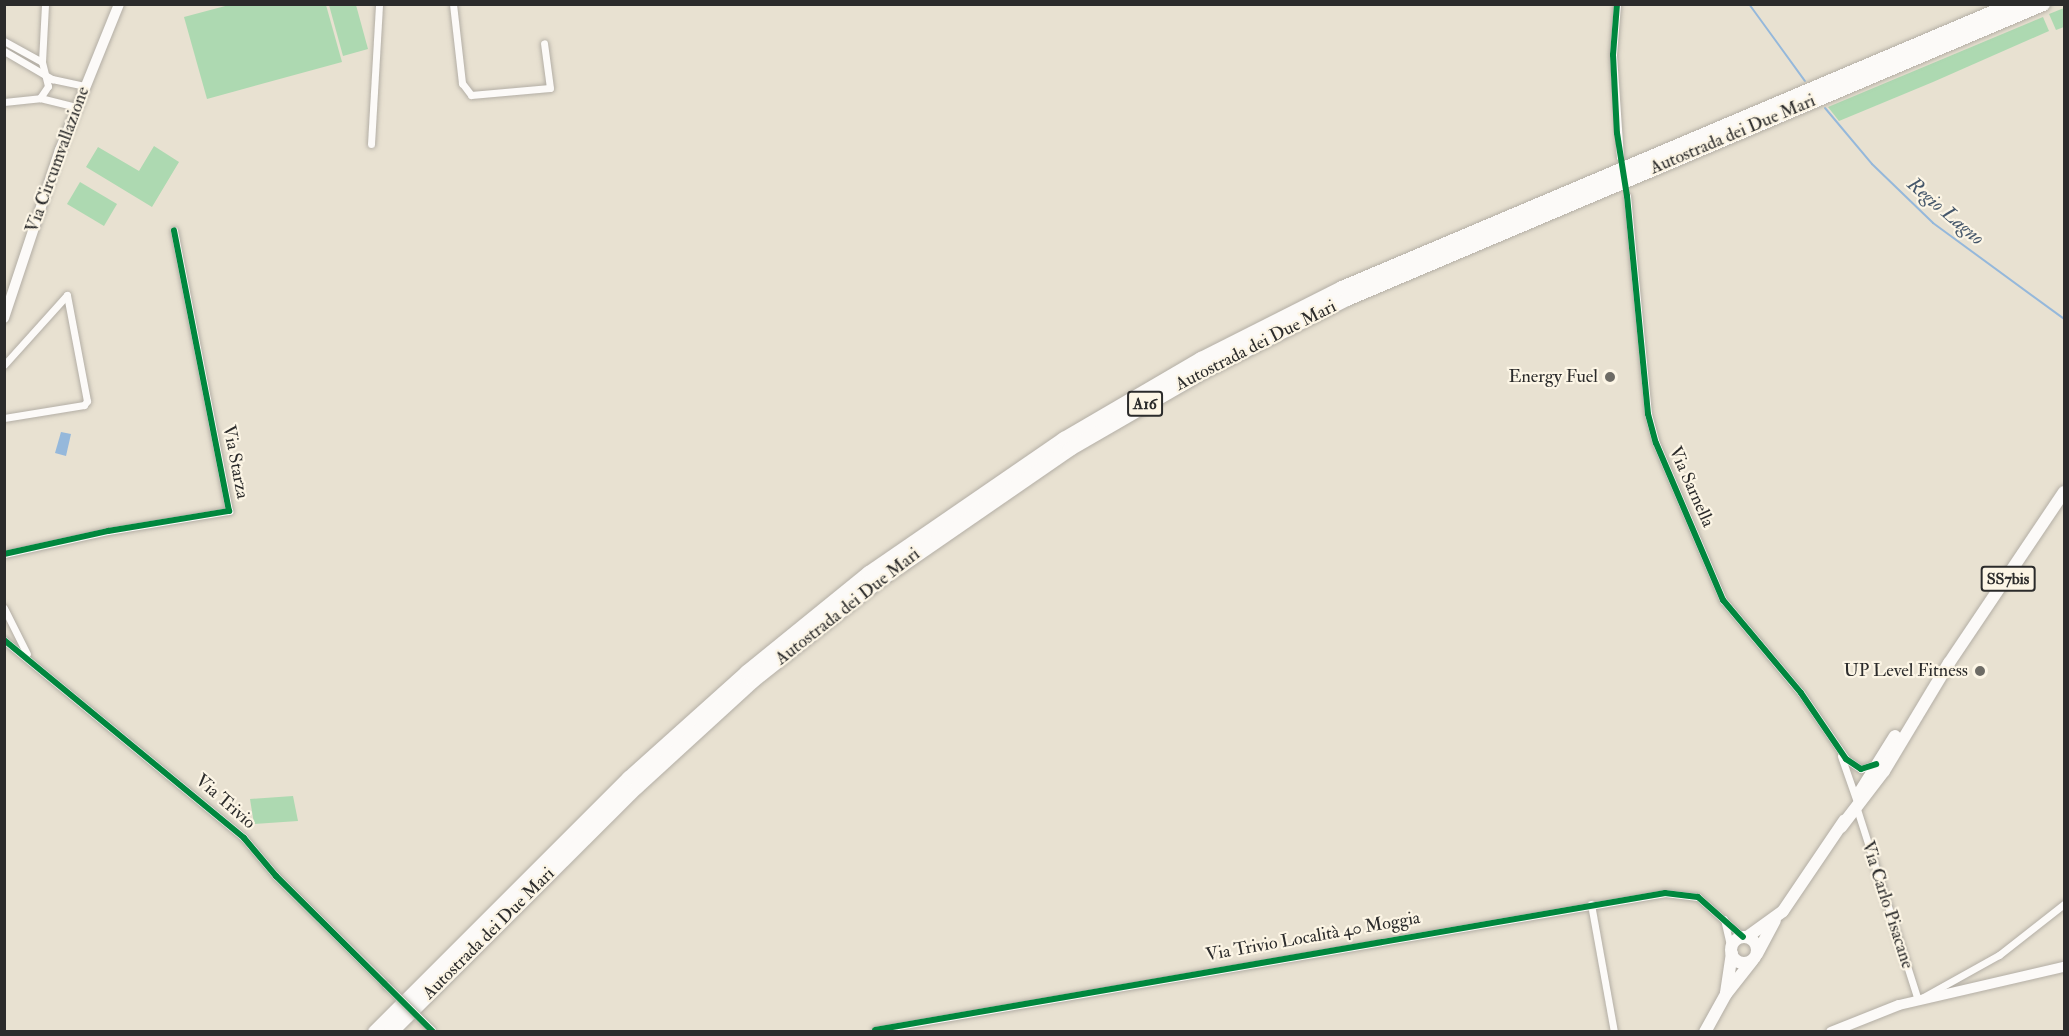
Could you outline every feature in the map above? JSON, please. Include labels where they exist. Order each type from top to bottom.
[{"type":"highway","name":"Autostrada dei Due Mari","points":[[375,1032],[629,778],[747,672],[869,573],[1064,439],[1201,359],[1342,288],[2013,4]]},
{"type":"highway","name":"Autostrada dei Due Mari","points":[[391,1032],[637,787],[753,681],[876,583],[1070,449],[1207,370],[1347,299],[2043,4]]},
{"type":"main road","name":"SS7bis","points":[[1705,1032],[1726,994],[1754,957],[1776,919],[1893,753],[1949,663],[2064,492]]},
{"type":"main road","name":"SS7bis","points":[[1856,804],[1876,764],[1934,678],[1949,663]]},
{"type":"main road","name":"SS7bis","points":[[1867,780],[1893,753]]},
{"type":"main road","name":"SS7bis","points":[[1726,994],[1732,951],[1745,937],[1776,919]]},
{"type":"main road","points":[[1732,951],[1740,962],[1754,957],[1755,942],[1745,937]]},
{"type":"street","points":[[40,98],[48,86],[42,62],[45,4]]},
{"type":"street","name":"Via Circumvallazione","points":[[4,318],[75,107],[119,4]]},
{"type":"street","points":[[371,144],[379,4]]},
{"type":"street","points":[[453,4],[462,83],[471,95],[550,88],[544,43]]},
{"type":"street","points":[[1617,4],[1613,55],[1620,157]]},
{"type":"street","points":[[4,41],[42,62]]},
{"type":"street","points":[[4,51],[44,75],[84,86]]},
{"type":"street","points":[[4,102],[40,98],[75,107]]},
{"type":"street","name":"Via Sarnella","points":[[1627,196],[1648,414],[1656,443],[1723,600],[1801,693],[1837,748]]},
{"type":"street","name":"Via Starza","points":[[4,554],[108,531],[229,511],[174,230]]},
{"type":"street","points":[[4,365],[67,295],[87,401],[84,405],[4,418]]},
{"type":"street","points":[[4,608],[28,657]]},
{"type":"street","name":"Via Trivio","points":[[4,640],[28,657],[244,838],[276,876],[433,1031]]},
{"type":"street","points":[[1837,748],[1857,767],[1866,769],[1876,764]]},
{"type":"street","name":"Via Carlo Pisacane","points":[[1837,748],[1851,779],[1856,804],[1918,1000]]},
{"type":"street","points":[[1851,779],[1861,783],[1867,780]]},
{"type":"street","name":"Via Trivio Località 40 Moggia","points":[[875,1030],[1591,904],[1678,892],[1698,897],[1745,937]]},
{"type":"street","points":[[1591,904],[1614,1032]]},
{"type":"street","points":[[1918,1000],[1999,955],[2064,904]]},
{"type":"street","points":[[1723,917],[1732,951]]},
{"type":"street","points":[[1831,1032],[1918,1000],[2064,967]]},
{"type":"street","points":[[1853,1032],[1858,1021]]},
{"type":"green space","points":[[229,5],[326,5],[342,62],[207,99],[184,17]]},
{"type":"green space","points":[[329,5],[356,5],[368,49],[343,56]]},
{"type":"green space","points":[[2064,8],[2064,27],[2056,30],[2049,14]]},
{"type":"green space","points":[[2043,17],[2049,31],[1933,82],[1839,121],[1828,107]]},
{"type":"green space","points":[[154,146],[179,162],[152,207],[86,167],[98,147],[139,171]]},
{"type":"green space","points":[[80,182],[117,204],[104,226],[67,204]]},
{"type":"green space","points":[[293,796],[298,821],[254,824],[250,799]]},
{"type":"water","points":[[61,432],[71,434],[66,456],[55,453]]},
{"type":"waterway","points":[[1749,4],[1805,81]]},
{"type":"waterway","name":"Regio Lagno","points":[[1825,108],[1872,164],[1933,223],[2064,319]]},
{"type":"cycle path","points":[[1617,4],[1613,55],[1617,133],[1627,196],[1648,414],[1656,443],[1723,600],[1801,693],[1846,759],[1861,769],[1876,764]]},
{"type":"cycle path","points":[[4,554],[108,531],[229,511],[174,230]]},
{"type":"cycle path","points":[[4,640],[244,838],[276,876],[433,1032]]},
{"type":"cycle path","points":[[875,1030],[1665,893],[1698,897],[1743,937]]},
{"type":"place","name":"Energy Fuel","points":[[1610,377]]},
{"type":"place","name":"UP Level Fitness","points":[[1980,671]]}]
